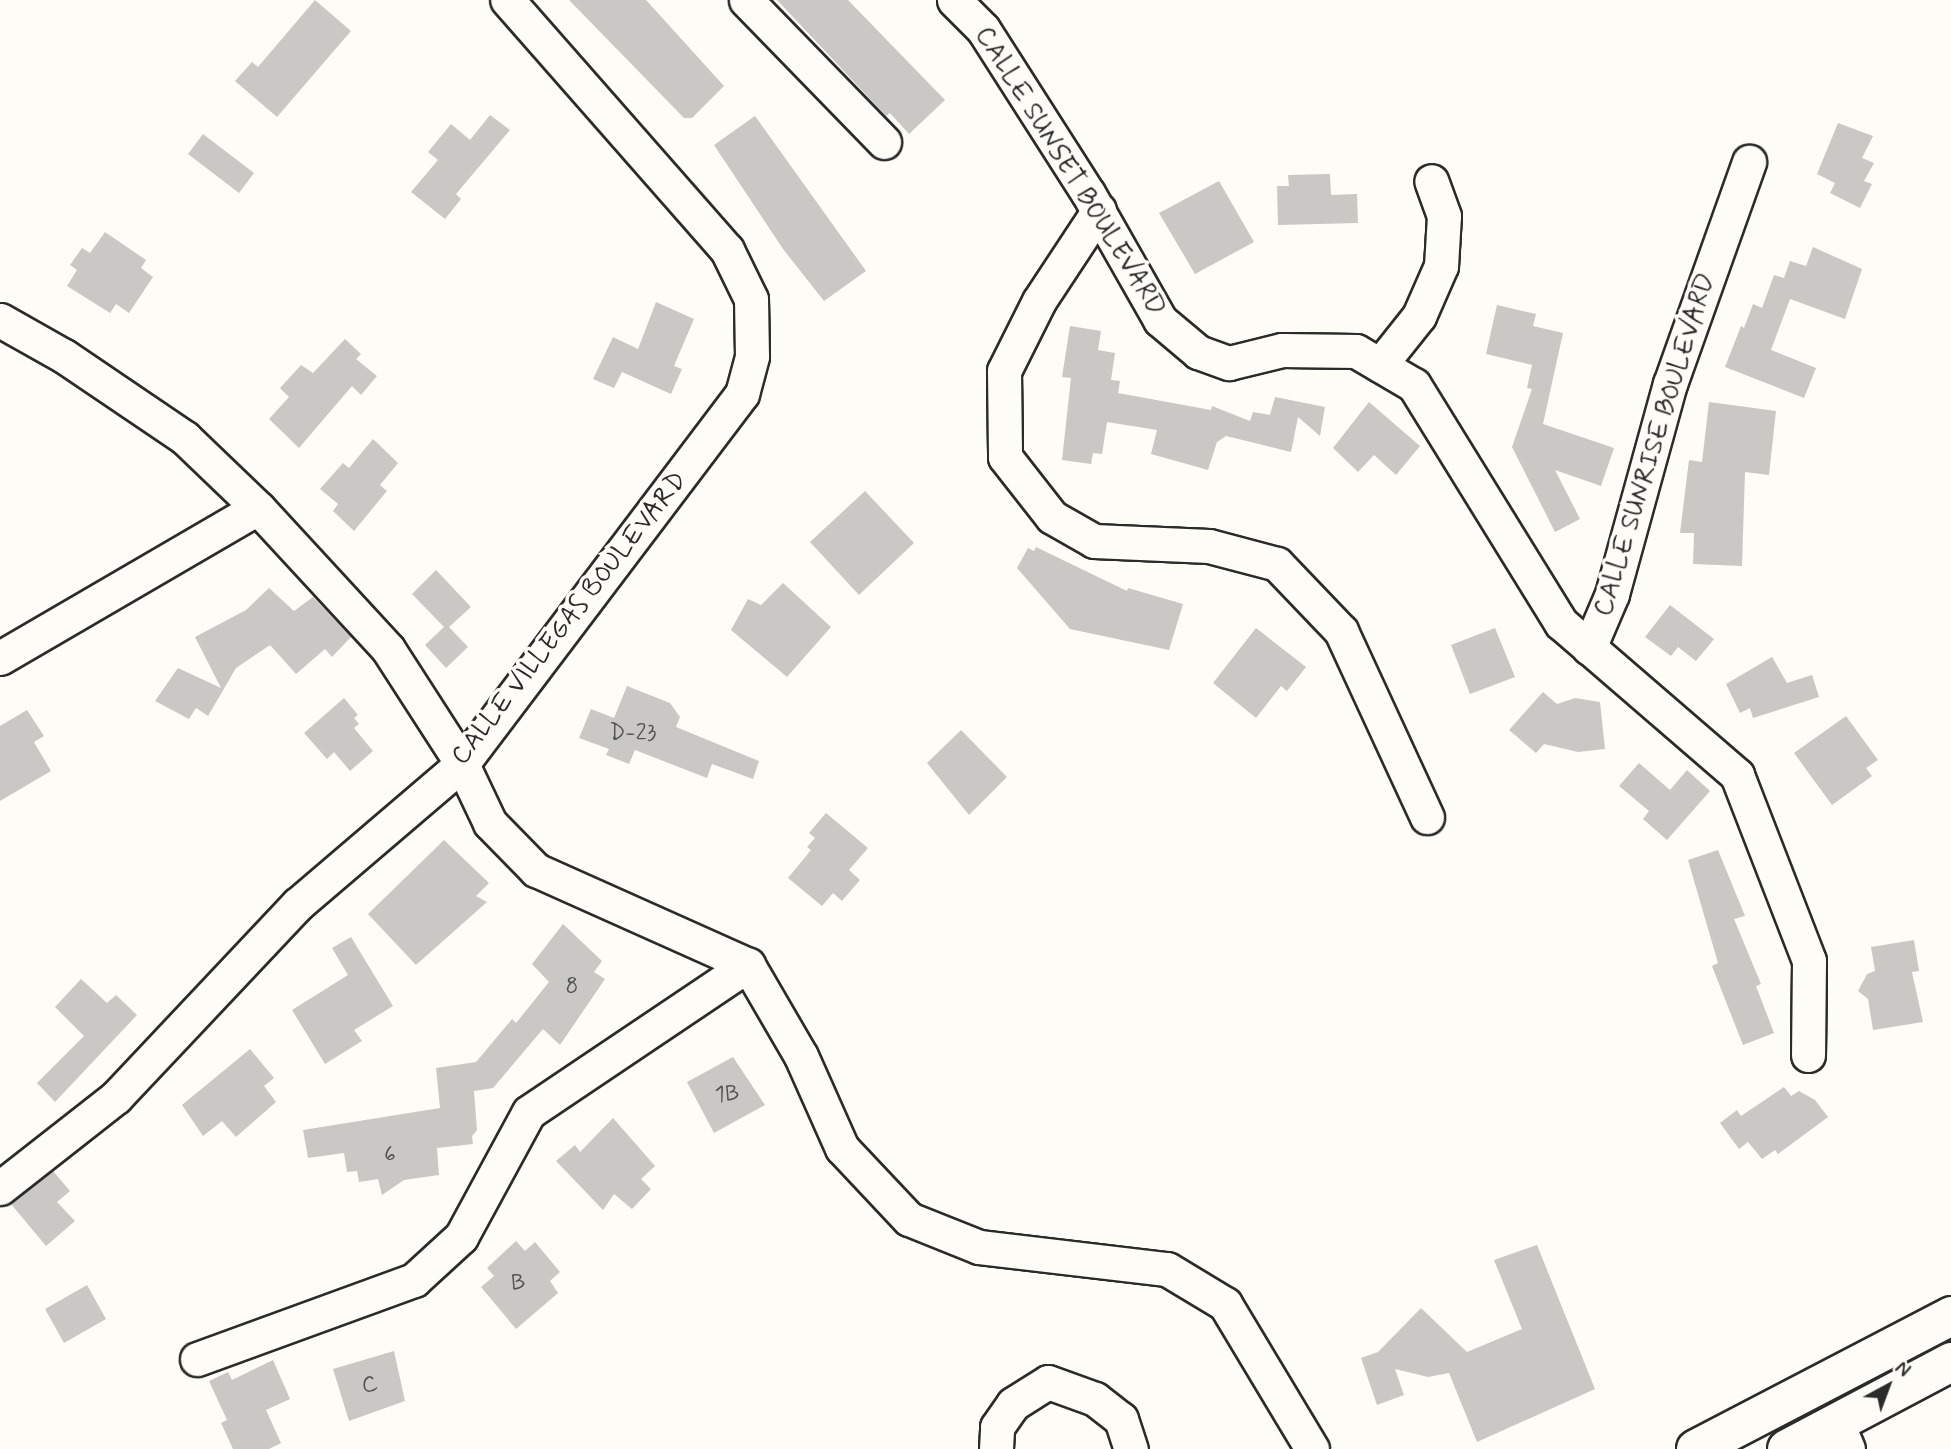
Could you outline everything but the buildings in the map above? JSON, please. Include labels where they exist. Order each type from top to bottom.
[{"type":"highway","points":[[1696,1449],[1951,1316]]},
{"type":"highway","points":[[1787,1449],[1835,1440],[1951,1362]]},
{"type":"street","name":"CALLE VILLEGAS BOULEVARD","points":[[0,1188],[116,1097],[298,904],[462,764],[742,394],[751,356],[751,299],[727,250],[507,0]]},
{"type":"street","points":[[746,0],[884,142]]},
{"type":"street","name":"CALLE SUNSET BOULEVARD","points":[[954,0],[983,29],[1099,211],[1160,320],[1198,352],[1229,363],[1282,350],[1356,351],[1414,385],[1561,623],[1737,775],[1809,961],[1808,1055]]},
{"type":"street","name":"CALLE SUNRISE BOULEVARD","points":[[1590,648],[1612,594],[1670,384],[1749,162]]},
{"type":"street","points":[[1380,365],[1419,316],[1440,266],[1444,216],[1431,181]]},
{"type":"street","points":[[1099,211],[1039,301],[1004,371],[1004,457],[1052,517],[1094,541],[1209,545],[1277,564],[1341,631],[1427,817]]},
{"type":"street","points":[[0,320],[64,356],[185,438],[258,508],[388,649],[462,764],[490,823],[536,870],[748,965],[801,1056],[842,1147],[909,1219],[979,1247],[1167,1269],[1225,1304],[1312,1449]]},
{"type":"street","points":[[0,658],[258,508]]},
{"type":"street","points":[[197,1359],[414,1280],[461,1237],[529,1112],[748,965]]},
{"type":"street","points":[[996,1449],[997,1427],[1013,1404],[1048,1382],[1095,1399],[1121,1419],[1131,1449]]}]
